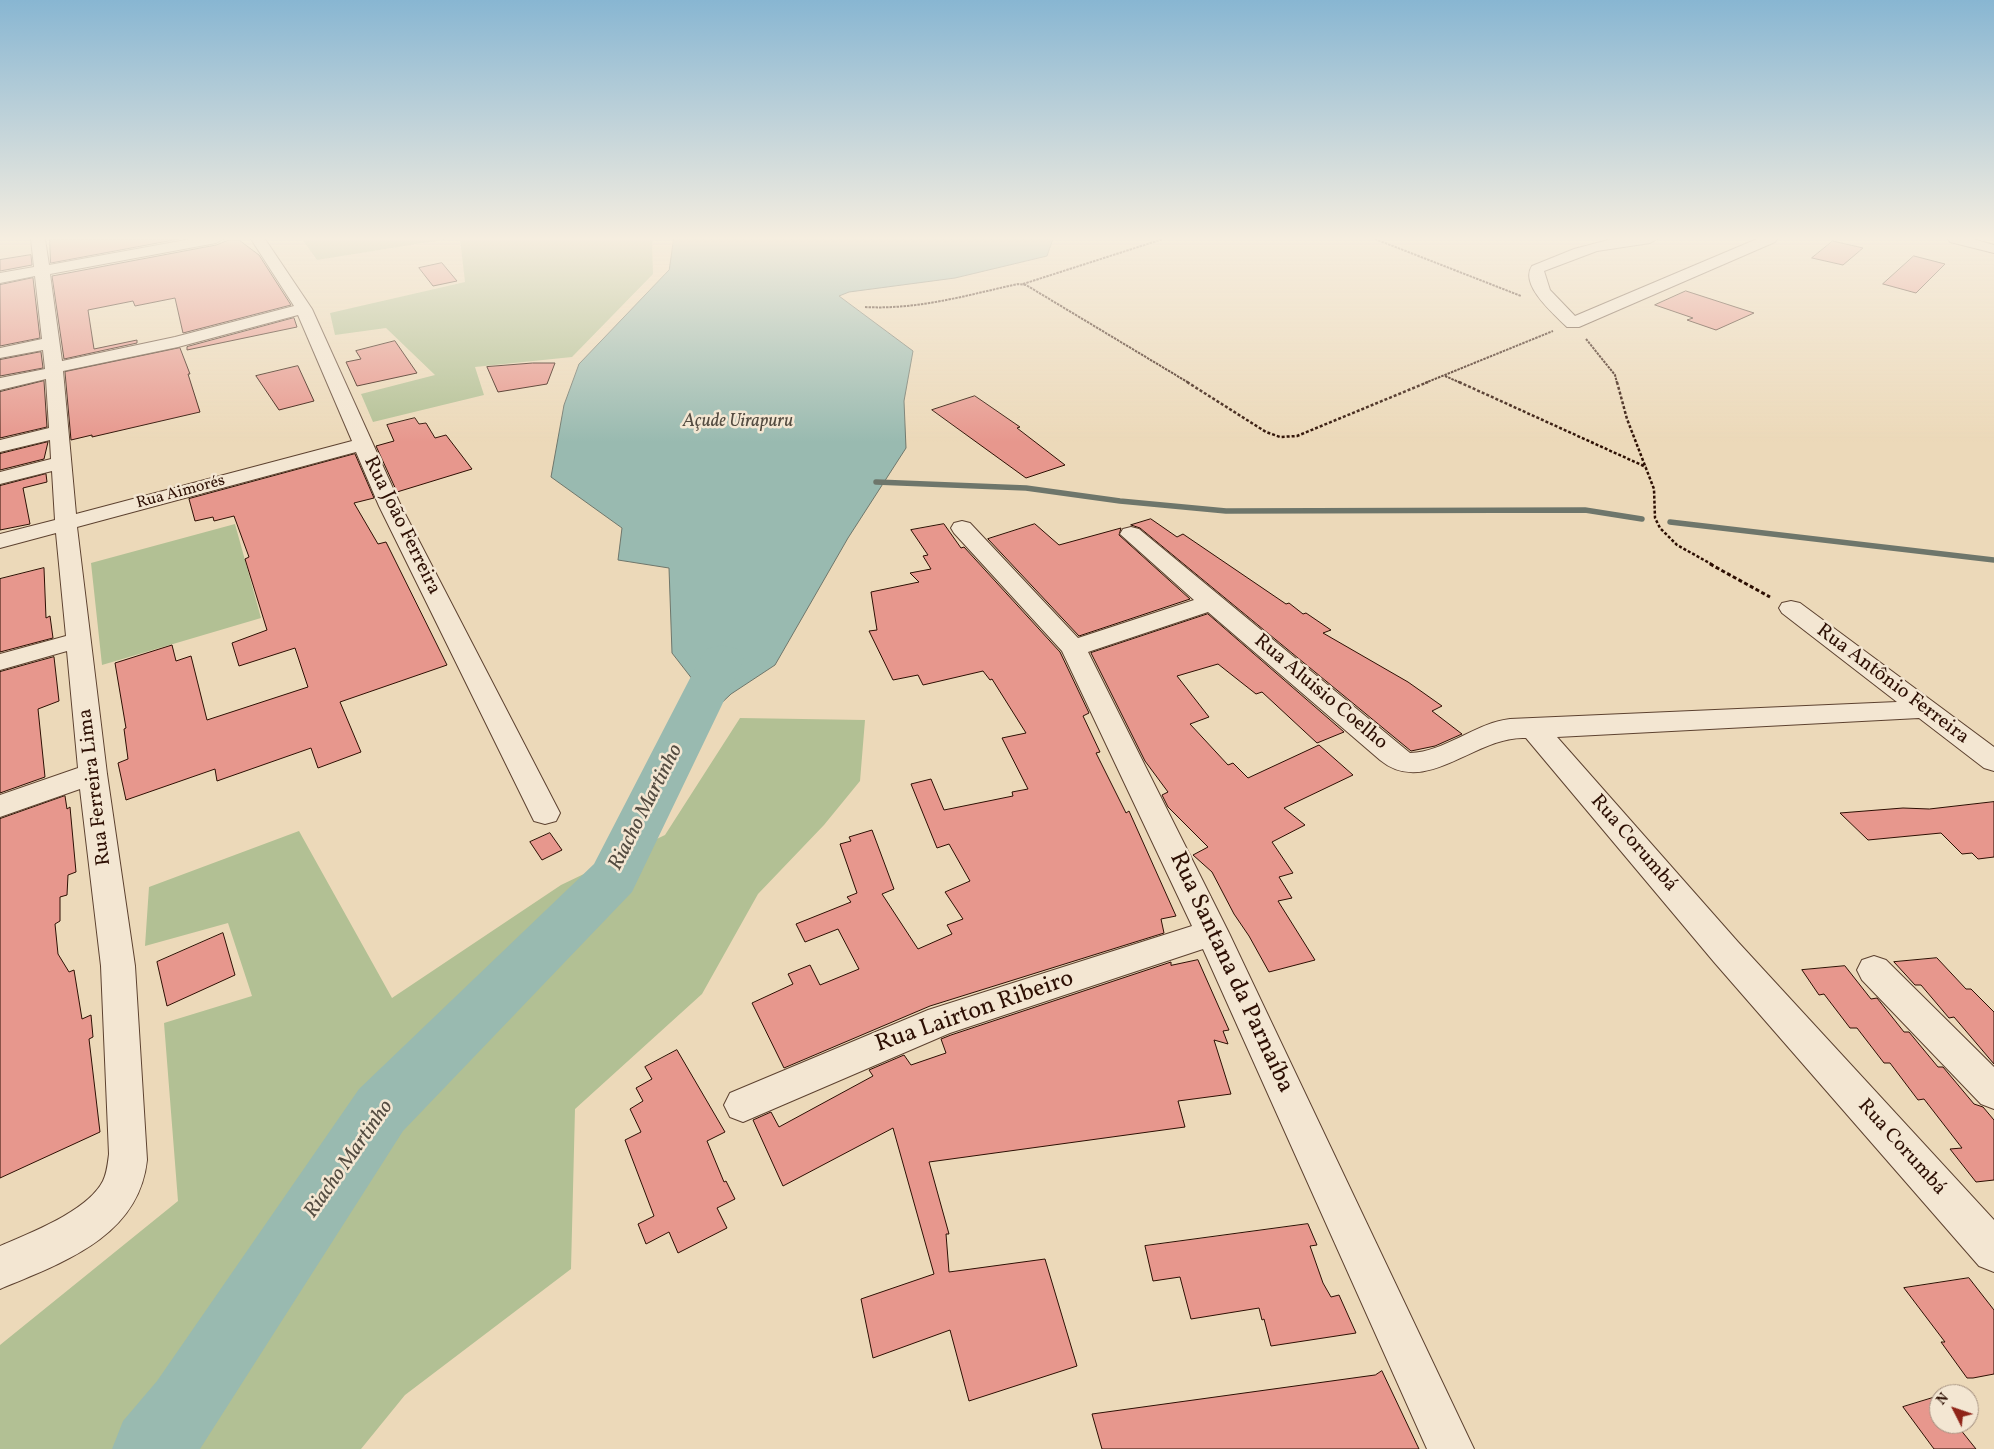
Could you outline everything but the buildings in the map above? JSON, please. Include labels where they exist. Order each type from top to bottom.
[{"type":"street","name":"Rua Ferreira Lima","points":[[0,1268],[71,1234],[102,1212],[114,1200],[126,1173],[126,1094],[118,966],[93,774],[66,524],[54,370],[46,307]]},
{"type":"street","name":"Rua João Ferreira","points":[[302,307],[390,506],[546,813]]},
{"type":"street","points":[[1557,307],[1573,323],[1611,307]]},
{"type":"street","points":[[0,384],[304,310]]},
{"type":"street","points":[[0,353],[50,343]]},
{"type":"street","points":[[0,446],[60,431]]},
{"type":"street","name":"Rua Aimorés","points":[[0,542],[361,444]]},
{"type":"street","points":[[0,478],[61,463]]},
{"type":"street","name":"Rua Santana da Parnaíba","points":[[962,528],[1073,648],[1212,933],[1451,1449]]},
{"type":"street","name":"Rua Aluisio Coelho","points":[[1131,534],[1214,602],[1379,744],[1402,761],[1409,764],[1425,761],[1497,731],[1514,727],[1534,729]]},
{"type":"street","points":[[1073,648],[1214,602]]},
{"type":"street","name":"Rua Antônio Ferreira","points":[[1791,608],[1994,761]]},
{"type":"street","points":[[0,662],[79,640]]},
{"type":"street","points":[[1534,729],[1926,710]]},
{"type":"street","name":"Rua Corumbá","points":[[1534,729],[1726,952],[1994,1251]]},
{"type":"street","points":[[0,806],[93,774]]},
{"type":"street","name":"Rua Lairton Ribeiro","points":[[743,1105],[940,1021],[1212,933]]},
{"type":"street","points":[[1874,970],[1994,1092]]},
{"type":"path","points":[[865,307],[897,307]]},
{"type":"path","points":[[1065,307],[1132,347],[1246,421],[1279,437],[1297,436],[1573,323],[1615,375],[1626,419],[1654,489],[1655,518],[1665,536],[1698,558],[1791,608]]},
{"type":"path","points":[[1445,376],[1646,467]]},
{"type":"green space","points":[[358,307],[621,307],[572,357],[475,367],[484,395],[373,422],[361,394],[435,375],[386,328],[335,335],[330,313]]},
{"type":"green space","points":[[235,524],[261,618],[102,665],[91,563]]},
{"type":"green space","points":[[740,718],[865,720],[860,781],[824,825],[758,894],[702,994],[575,1109],[571,1269],[405,1395],[361,1449],[0,1449],[0,1345],[178,1201],[164,1023],[252,996],[228,923],[145,946],[149,887],[299,831],[392,998],[561,885],[665,835]]},
{"type":"water","name":"Açude Uirapuru","points":[[634,307],[853,307],[913,351],[904,401],[906,448],[848,538],[775,665],[731,694],[694,729],[693,680],[672,653],[669,568],[618,560],[622,528],[551,477],[564,405],[579,364]]},
{"type":"waterway","points":[[876,482],[1026,488],[1120,501],[1226,511],[1585,510],[1642,519]]},
{"type":"waterway","points":[[1670,522],[1994,560]]},
{"type":"waterway","name":"Riacho Martinho","points":[[151,1449],[184,1408],[381,1110],[613,878],[722,659]]}]
